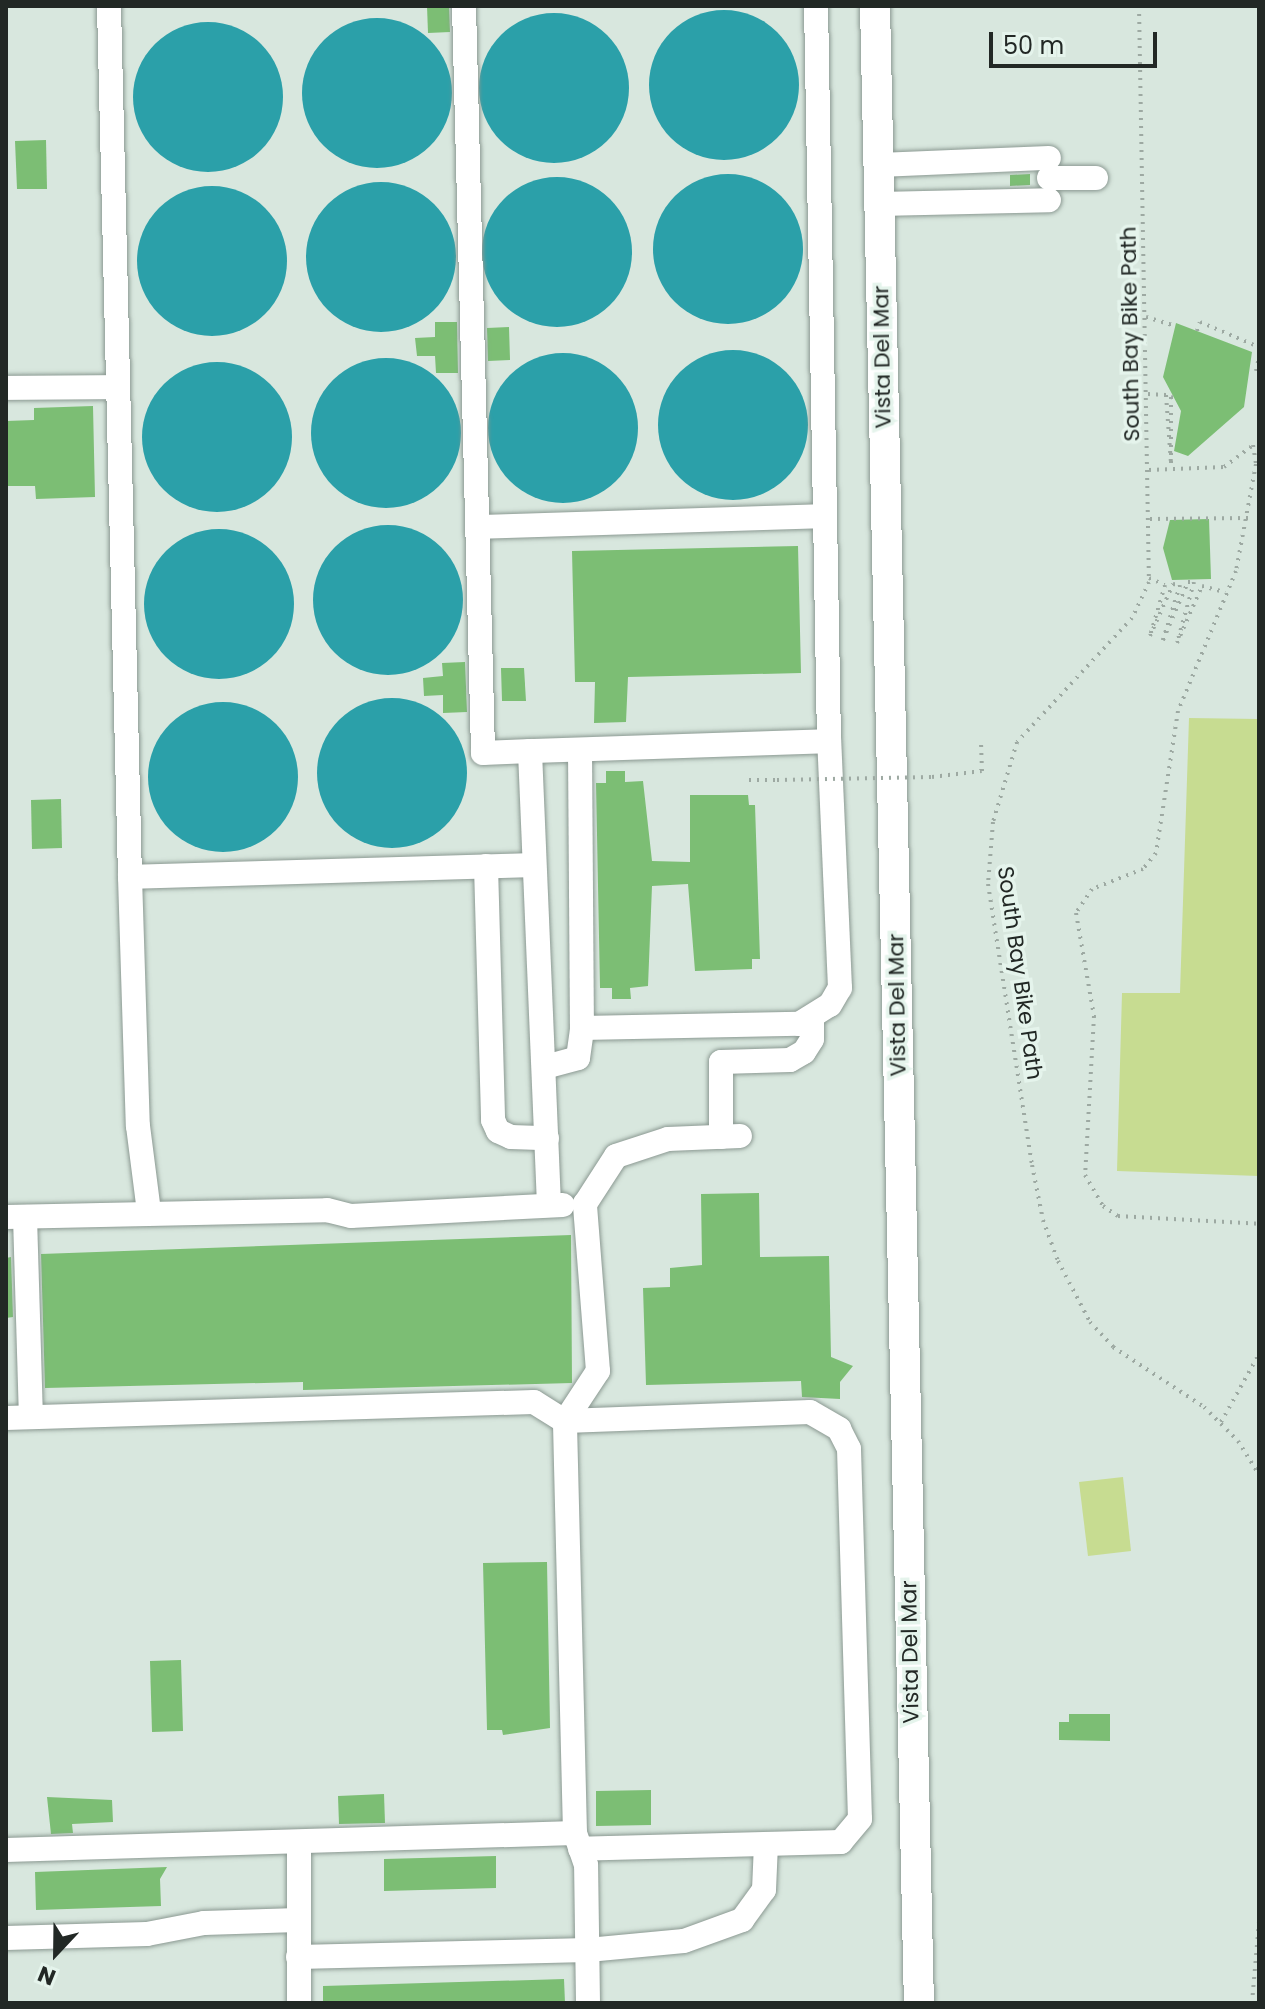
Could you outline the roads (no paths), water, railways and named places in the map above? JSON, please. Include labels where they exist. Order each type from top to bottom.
[{"type":"main road","name":"Vista Del Mar","points":[[875,6],[919,2003]]},
{"type":"lane","points":[[109,6],[138,1126],[149,1212]]},
{"type":"lane","points":[[464,6],[483,753],[829,741]]},
{"type":"lane","points":[[582,1028],[799,1024],[812,1019],[830,1005],[840,988],[829,741],[816,6]]},
{"type":"lane","points":[[879,165],[1049,179],[1096,178]]},
{"type":"lane","points":[[879,204],[1049,179]]},
{"type":"lane","points":[[6,388],[118,387]]},
{"type":"lane","points":[[478,527],[824,516]]},
{"type":"lane","points":[[545,1067],[578,1058],[582,1028],[580,750]]},
{"type":"lane","points":[[530,751],[532,865],[545,1067],[549,1205]]},
{"type":"lane","points":[[130,877],[532,865]]},
{"type":"lane","points":[[486,866],[493,1120],[498,1131],[511,1137],[547,1138]]},
{"type":"lane","points":[[588,2003],[586,1865],[578,1841],[565,1421],[598,1371],[585,1204],[616,1156],[668,1139],[730,1136],[721,1062],[790,1060],[804,1052],[812,1039],[812,1019]]},
{"type":"lane","points":[[31,1417],[16,1217],[327,1210],[351,1216],[585,1204]]},
{"type":"lane","points":[[6,1418],[534,1402],[565,1421],[810,1412],[839,1429],[849,1449],[860,1819],[841,1842],[299,1843],[6,1850]]},
{"type":"lane","points":[[299,1843],[299,2003]]},
{"type":"lane","points":[[298,1957],[588,1950],[684,1941],[742,1920],[764,1890],[766,1844]]},
{"type":"lane","points":[[6,1938],[147,1934],[204,1923],[298,1920]]},
{"type":"water","points":[[724,10],[753,15],[777,32],[794,56],[799,85],[794,114],[777,138],[753,155],[724,160],[695,155],[671,138],[654,114],[649,85],[654,56],[671,32],[695,15]]},
{"type":"water","points":[[554,13],[583,18],[607,35],[624,59],[629,88],[624,117],[607,141],[583,158],[554,163],[525,158],[501,141],[484,117],[479,88],[484,59],[501,35],[525,18]]},
{"type":"water","points":[[377,18],[406,23],[430,40],[447,64],[452,93],[447,122],[430,146],[406,163],[377,168],[348,163],[324,146],[307,122],[302,93],[307,64],[324,40],[348,23]]},
{"type":"water","points":[[208,22],[237,27],[261,44],[278,68],[283,97],[278,126],[261,150],[237,167],[208,172],[179,167],[155,150],[138,126],[133,97],[138,68],[155,44],[179,27]]},
{"type":"water","points":[[728,174],[757,179],[781,196],[798,220],[803,249],[798,278],[781,302],[757,319],[728,324],[699,319],[675,302],[658,278],[653,249],[658,220],[675,196],[699,179]]},
{"type":"water","points":[[557,177],[586,182],[610,199],[627,223],[632,252],[627,281],[610,305],[586,322],[557,327],[528,322],[504,305],[487,281],[482,252],[487,223],[504,199],[528,182]]},
{"type":"water","points":[[381,182],[410,187],[434,204],[451,228],[456,257],[451,286],[434,310],[410,327],[381,332],[352,327],[328,310],[311,286],[306,257],[311,228],[328,204],[352,187]]},
{"type":"water","points":[[212,186],[241,191],[265,208],[282,232],[287,261],[282,290],[265,314],[241,331],[212,336],[183,331],[159,314],[142,290],[137,261],[142,232],[159,208],[183,191]]},
{"type":"water","points":[[733,350],[762,355],[786,372],[803,396],[808,425],[803,454],[786,478],[762,495],[733,500],[704,495],[680,478],[663,454],[658,425],[663,396],[680,372],[704,355]]},
{"type":"water","points":[[563,353],[592,358],[616,375],[633,399],[638,428],[633,457],[616,481],[592,498],[563,503],[534,498],[510,481],[493,457],[488,428],[493,399],[510,375],[534,358]]},
{"type":"water","points":[[386,358],[415,363],[439,380],[456,404],[461,433],[456,462],[439,486],[415,503],[386,508],[357,503],[333,486],[316,462],[311,433],[316,404],[333,380],[357,363]]},
{"type":"water","points":[[217,362],[246,367],[270,384],[287,408],[292,437],[287,466],[270,490],[246,507],[217,512],[188,507],[164,490],[147,466],[142,437],[147,408],[164,384],[188,367]]},
{"type":"water","points":[[388,525],[417,530],[441,547],[458,571],[463,600],[458,629],[441,653],[417,670],[388,675],[359,670],[335,653],[318,629],[313,600],[318,571],[335,547],[359,530]]},
{"type":"water","points":[[219,529],[248,534],[272,551],[289,575],[294,604],[289,633],[272,657],[248,674],[219,679],[190,674],[166,657],[149,633],[144,604],[149,575],[166,551],[190,534]]},
{"type":"water","points":[[392,698],[421,703],[445,720],[462,744],[467,773],[462,802],[445,826],[421,843],[392,848],[363,843],[339,826],[322,802],[317,773],[322,744],[339,720],[363,703]]},
{"type":"water","points":[[223,702],[252,707],[276,724],[293,748],[298,777],[293,806],[276,830],[252,847],[223,852],[194,847],[170,830],[153,806],[148,777],[153,748],[170,724],[194,707]]}]
